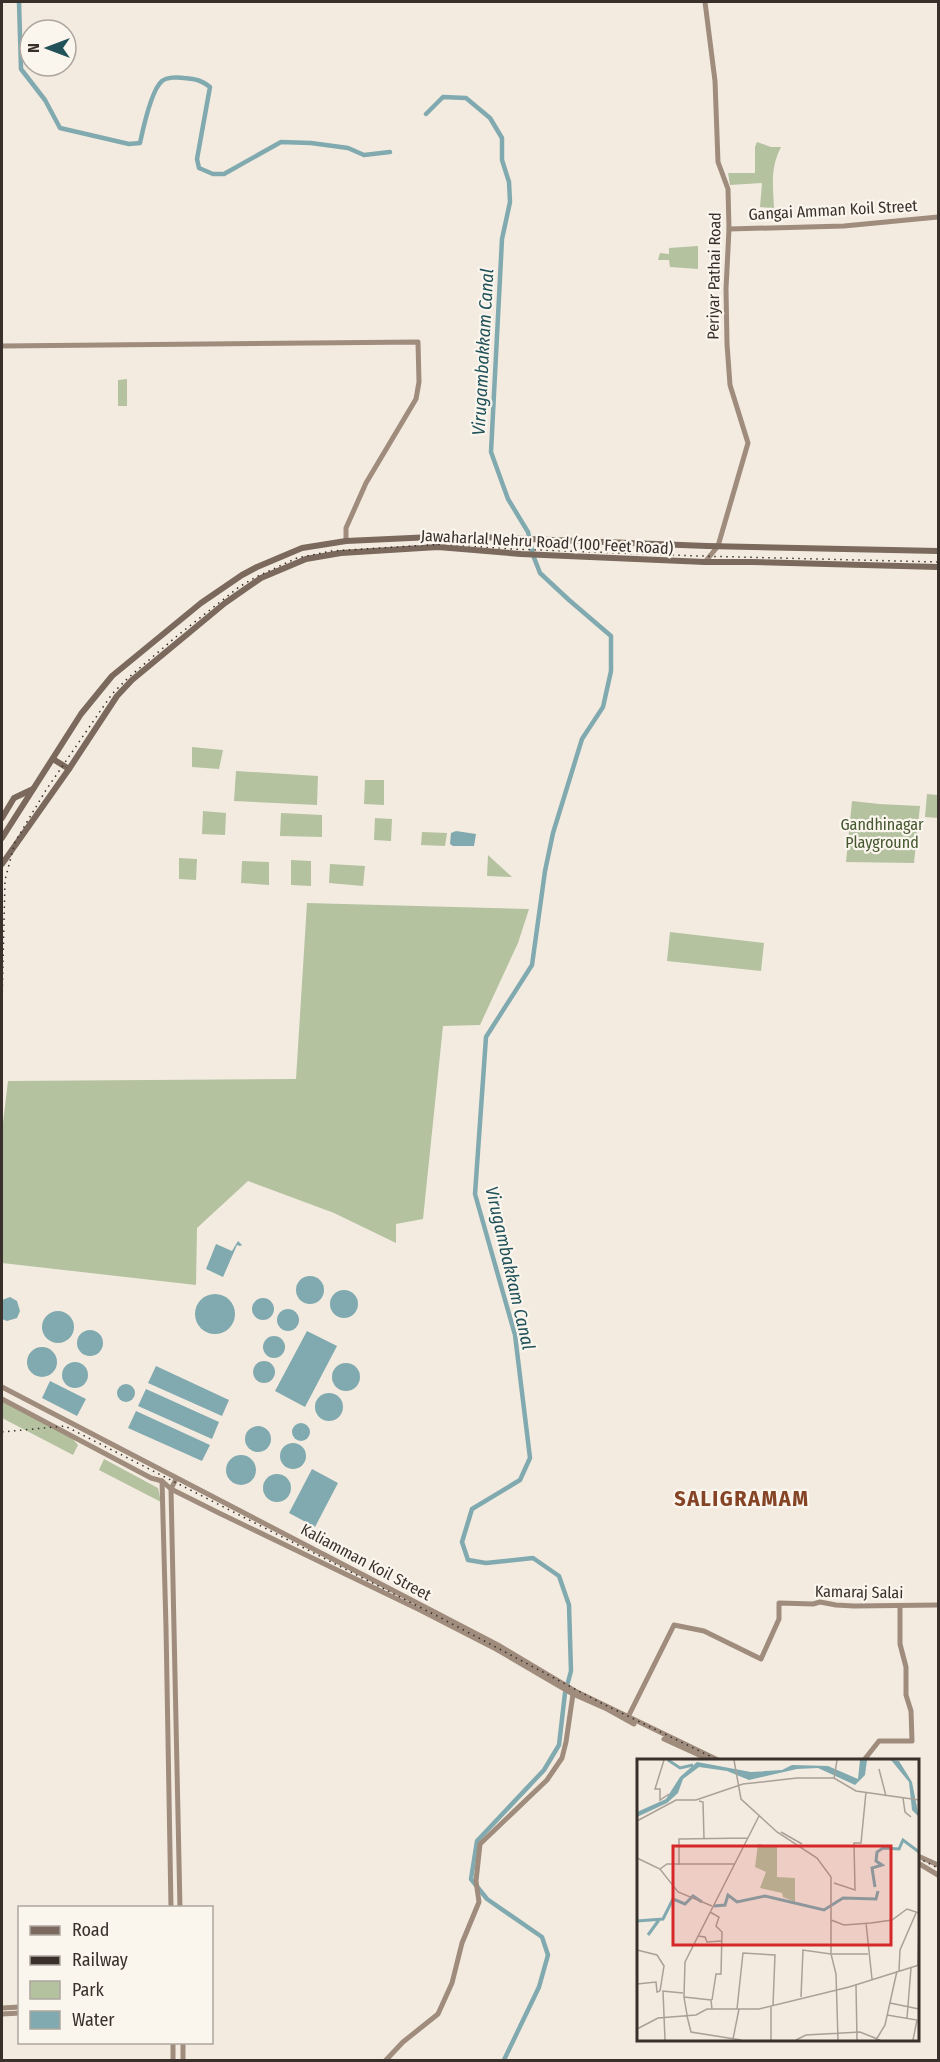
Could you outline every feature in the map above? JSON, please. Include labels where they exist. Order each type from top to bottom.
[{"type":"main road","name":"Jawaharlal Nehru Road (100 Feet Road)","points":[[2,838],[81,714],[111,676],[201,603],[257,567],[302,548],[346,541],[439,536],[939,551]]},
{"type":"main road","points":[[510,553],[511,538]]},
{"type":"main road","name":"Jawaharlal Nehru Road (100 Feet Road)","points":[[2,864],[69,770],[117,696],[132,680],[225,603],[261,578],[306,559],[341,554],[438,547],[521,554],[705,562],[939,567]]},
{"type":"main road","points":[[891,566],[892,550]]},
{"type":"main road","points":[[53,759],[69,770]]},
{"type":"main road","points":[[2,818],[14,798],[34,789]]},
{"type":"street","name":"Periyar Pathai Road","points":[[705,2],[715,81],[718,162],[728,189],[726,311],[729,385],[748,443],[718,546]]},
{"type":"street","name":"Gangai Amman Koil Street","points":[[729,229],[865,225],[939,217]]},
{"type":"street","points":[[2,346],[418,342],[419,382],[416,399],[366,483],[346,528],[346,541]]},
{"type":"street","points":[[705,562],[718,546]]},
{"type":"street","name":"Kaliamman Koil Street","points":[[2,1387],[523,1662],[571,1691],[706,1759]]},
{"type":"street","name":"Kaliamman Koil Street","points":[[2,1399],[151,1478],[162,1481],[171,1489],[305,1555],[318,1559],[523,1662]]},
{"type":"street","points":[[170,1476],[162,1481],[171,1906]]},
{"type":"street","points":[[176,1479],[171,1489],[180,1906]]},
{"type":"street","name":"Kamaraj Salai","points":[[628,1717],[674,1625],[704,1631],[760,1659],[779,1619],[779,1603],[939,1605]]},
{"type":"street","points":[[865,1759],[879,1741],[912,1742],[911,1711],[906,1695],[906,1667],[900,1644],[900,1606]]},
{"type":"street","points":[[386,2061],[403,2042],[438,2014],[452,1983],[462,1943],[479,1902],[476,1881],[480,1844],[547,1780],[562,1758],[566,1743],[571,1691]]},
{"type":"street","name":"Kaliamman Koil Street","points":[[571,1691],[608,1705],[714,1759]]},
{"type":"street","points":[[919,1856],[939,1865]]},
{"type":"street","points":[[919,1864],[939,1875]]},
{"type":"street","points":[[2,2008],[18,2007]]},
{"type":"street","points":[[2,2014],[18,2013]]},
{"type":"street","points":[[173,2044],[173,2061]]},
{"type":"street","points":[[183,2044],[183,2061]]},
{"type":"green space","points":[[757,142],[771,147],[781,147],[774,170],[774,208],[760,207],[762,183],[730,185],[728,173],[755,173]]},
{"type":"green space","points":[[698,246],[698,269],[670,267],[669,260],[658,260],[660,253],[669,254],[669,248]]},
{"type":"green space","points":[[127,379],[127,406],[118,406],[118,380]]},
{"type":"green space","points":[[192,747],[223,750],[219,769],[192,767]]},
{"type":"green space","points":[[236,771],[318,776],[317,805],[234,801]]},
{"type":"green space","points":[[365,780],[384,780],[384,805],[364,804]]},
{"type":"green space","points":[[927,794],[938,795],[938,818],[925,817]]},
{"type":"green space","name":"Gandhinagar Playground","points":[[852,801],[920,806],[914,863],[846,862]]},
{"type":"green space","points":[[203,811],[226,813],[225,835],[202,834]]},
{"type":"green space","points":[[281,813],[322,815],[322,837],[280,836]]},
{"type":"green space","points":[[375,818],[392,819],[391,841],[374,840]]},
{"type":"green space","points":[[422,832],[447,833],[445,846],[421,845]]},
{"type":"green space","points":[[488,855],[512,877],[487,876]]},
{"type":"green space","points":[[179,858],[197,859],[196,880],[179,879]]},
{"type":"green space","points":[[291,860],[311,861],[311,886],[291,885]]},
{"type":"green space","points":[[242,861],[269,862],[269,885],[241,883]]},
{"type":"green space","points":[[330,864],[365,866],[363,886],[329,883]]},
{"type":"green space","points":[[307,903],[529,909],[518,943],[480,1025],[443,1026],[423,1219],[396,1224],[396,1243],[334,1213],[248,1181],[197,1228],[196,1285],[2,1263],[2,1131],[8,1081],[296,1079]]},
{"type":"green space","points":[[670,932],[764,943],[761,971],[667,961]]},
{"type":"green space","points":[[2,1401],[64,1429],[78,1445],[73,1455],[2,1418]]},
{"type":"green space","points":[[104,1459],[158,1488],[161,1502],[99,1470]]},
{"type":"water","points":[[456,831],[476,834],[474,846],[450,844],[451,833]]},
{"type":"water","points":[[238,1241],[242,1245],[237,1245],[223,1277],[206,1269],[216,1244],[232,1251]]},
{"type":"water","points":[[310,1276],[320,1280],[324,1290],[320,1300],[310,1304],[300,1300],[296,1290],[300,1280]]},
{"type":"water","points":[[344,1290],[354,1294],[358,1304],[354,1314],[344,1318],[334,1314],[330,1304],[334,1294]]},
{"type":"water","points":[[215,1294],[229,1300],[235,1314],[229,1328],[215,1334],[201,1328],[195,1314],[201,1300]]},
{"type":"water","points":[[10,1297],[17,1301],[20,1311],[17,1318],[7,1321],[2,1319],[2,1300]]},
{"type":"water","points":[[259,1298],[267,1298],[274,1305],[274,1313],[267,1320],[259,1320],[252,1313],[252,1305]]},
{"type":"water","points":[[284,1309],[292,1309],[299,1316],[299,1324],[292,1331],[284,1331],[277,1324],[277,1316]]},
{"type":"water","points":[[58,1311],[69,1316],[74,1327],[69,1338],[58,1343],[47,1338],[42,1327],[47,1316]]},
{"type":"water","points":[[90,1330],[99,1334],[103,1343],[99,1352],[90,1356],[81,1352],[77,1343],[81,1334]]},
{"type":"water","points":[[307,1331],[337,1346],[305,1407],[275,1391]]},
{"type":"water","points":[[270,1336],[278,1336],[285,1343],[285,1351],[278,1358],[270,1358],[263,1351],[263,1343]]},
{"type":"water","points":[[42,1347],[53,1351],[57,1362],[53,1373],[42,1377],[31,1373],[27,1362],[31,1351]]},
{"type":"water","points":[[260,1361],[268,1361],[275,1368],[275,1376],[268,1383],[260,1383],[253,1376],[253,1368]]},
{"type":"water","points":[[75,1362],[84,1366],[88,1375],[84,1384],[75,1388],[66,1384],[62,1375],[66,1366]]},
{"type":"water","points":[[346,1363],[356,1367],[360,1377],[356,1387],[346,1391],[336,1387],[332,1377],[336,1367]]},
{"type":"water","points":[[156,1366],[229,1400],[222,1416],[148,1383]]},
{"type":"water","points":[[50,1381],[86,1399],[77,1416],[42,1398]]},
{"type":"water","points":[[126,1384],[132,1387],[135,1393],[132,1399],[126,1402],[120,1399],[117,1393],[120,1387]]},
{"type":"water","points":[[146,1389],[219,1422],[212,1439],[138,1406]]},
{"type":"water","points":[[329,1393],[339,1397],[343,1407],[339,1417],[329,1421],[319,1417],[315,1407],[319,1397]]},
{"type":"water","points":[[136,1411],[210,1445],[202,1461],[128,1428]]},
{"type":"water","points":[[297,1423],[305,1423],[310,1428],[308,1439],[297,1441],[292,1436],[292,1428]]},
{"type":"water","points":[[258,1426],[267,1430],[271,1439],[267,1448],[258,1452],[249,1448],[245,1439],[249,1430]]},
{"type":"water","points":[[293,1443],[302,1447],[306,1456],[302,1465],[293,1469],[284,1465],[280,1456],[284,1447]]},
{"type":"water","points":[[241,1455],[247,1456],[255,1464],[255,1476],[247,1484],[241,1485],[235,1484],[227,1476],[226,1470],[227,1464],[235,1456]]},
{"type":"water","points":[[312,1469],[338,1483],[315,1527],[289,1513]]},
{"type":"water","points":[[277,1474],[287,1478],[291,1488],[287,1498],[277,1502],[267,1498],[263,1488],[267,1478]]},
{"type":"waterway","name":"Virugambakkam Canal","points":[[19,2],[21,69],[45,100],[60,128],[129,144],[140,143],[148,110],[158,86],[167,79],[182,78],[198,80],[210,87],[197,159],[199,168],[213,174],[224,174],[281,142],[348,148],[364,155],[390,152]]},
{"type":"waterway","name":"Virugambakkam Canal","points":[[426,114],[443,97],[466,98],[490,118],[502,138],[502,160],[509,182],[510,202],[502,239],[491,452],[508,499],[528,532],[540,573],[611,636],[611,671],[603,707],[582,739],[553,833],[545,871],[532,965],[486,1037],[475,1194],[515,1335],[530,1458],[520,1480],[472,1509],[462,1542],[468,1560],[486,1563],[533,1558],[559,1576],[569,1605],[571,1671],[565,1693],[559,1745],[544,1770],[477,1841],[471,1879],[487,1899],[542,1937],[548,1955],[539,1987],[504,2060]]},
{"type":"railway","points":[[2,1004],[5,880],[15,842],[46,790],[112,694],[177,636],[239,587],[256,577],[297,558],[331,551],[445,544],[512,549],[699,556],[938,562]]},
{"type":"railway","points":[[2,1432],[65,1426],[441,1618],[605,1705],[716,1759]]},
{"type":"railway","points":[[919,1858],[938,1868]]},
{"type":"district","name":"SALIGRAMAM","points":[[742,1498]]}]
